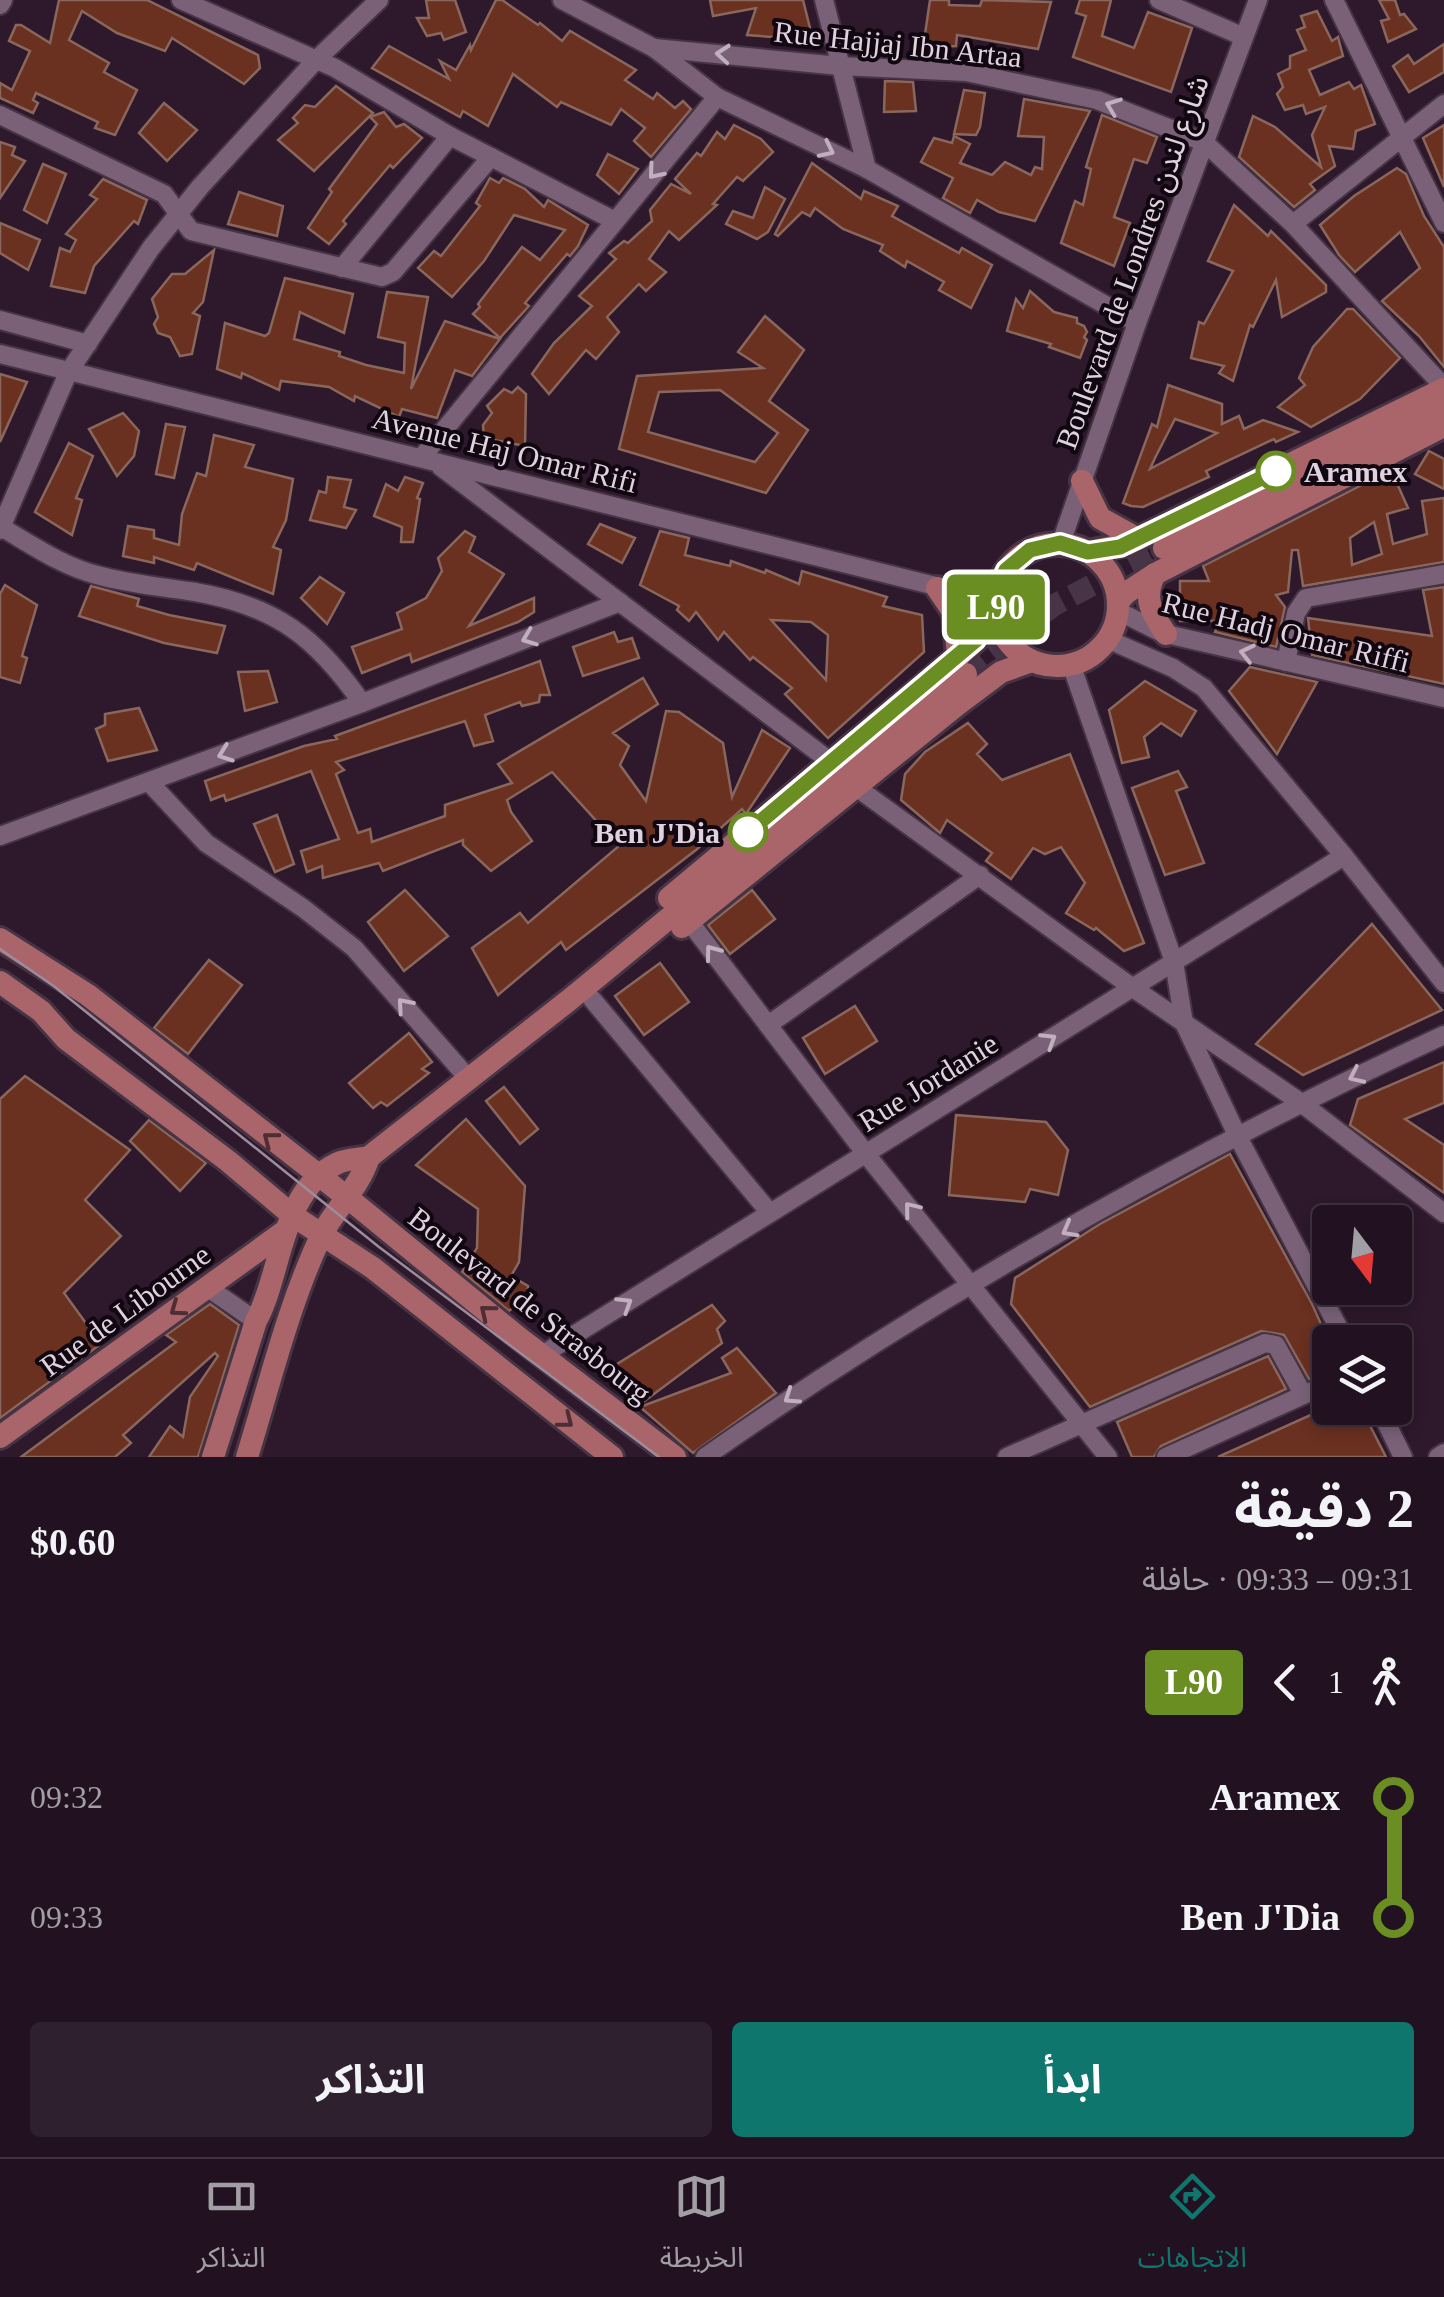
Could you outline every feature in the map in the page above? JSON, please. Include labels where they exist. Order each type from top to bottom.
[{"type":"main road","points":[[214,1457],[288,1223],[319,1176],[339,1162],[368,1157],[568,1001],[962,665],[996,605],[1001,580],[1013,562],[1030,550],[1060,543],[1088,552],[1120,547],[1444,388]]},
{"type":"main road","points":[[1164,548],[1444,407]]},
{"type":"main road","points":[[996,605],[1004,637],[1032,660],[1049,665],[1072,664],[1092,655],[1108,639],[1126,593],[1154,574],[1444,426]]},
{"type":"main road","points":[[1082,481],[1100,518],[1138,539]]},
{"type":"main road","points":[[1088,552],[1110,574],[1118,607]]},
{"type":"main road","points":[[1154,574],[1148,602],[1166,634]]},
{"type":"main road","points":[[938,588],[954,613],[962,665]]},
{"type":"main road","points":[[568,1001],[587,1003],[1002,672],[1032,660]]},
{"type":"main road","points":[[568,1001],[566,984],[831,762],[962,665]]},
{"type":"main road","name":"Boulevard de Strasbourg","points":[[0,939],[88,994],[675,1457]]},
{"type":"main road","points":[[0,982],[41,1011],[66,1039],[228,1161],[288,1223],[322,1234],[372,1268],[612,1457]]},
{"type":"main road","points":[[247,1457],[292,1311],[322,1234],[362,1178],[368,1157]]},
{"type":"main road","name":"Rue de Libourne","points":[[0,1436],[207,1287],[288,1223]]},
{"type":"main road","points":[[238,1457],[273,1343],[292,1311]]},
{"type":"main road","points":[[225,1457],[257,1356],[260,1312]]},
{"type":"street","points":[[181,0],[316,60],[450,136],[614,221]]},
{"type":"street","points":[[362,703],[317,645],[258,610],[224,598],[97,576],[65,564],[0,529],[68,372],[177,214],[316,60],[379,0]]},
{"type":"street","points":[[562,0],[654,48],[717,97],[867,169],[1138,323]]},
{"type":"street","points":[[824,0],[867,169]]},
{"type":"street","points":[[1159,0],[1244,37]]},
{"type":"street","name":"Boulevard de Londres شارع لندن","points":[[1060,543],[1258,0]]},
{"type":"street","points":[[1334,0],[1444,223]]},
{"type":"street","name":"Rue Hajjaj Ibn Artaa","points":[[654,48],[840,66],[966,72],[1098,100],[1204,142],[1293,224],[1444,388]]},
{"type":"street","points":[[717,97],[427,458],[831,762]]},
{"type":"street","points":[[1293,224],[1444,104]]},
{"type":"street","points":[[0,116],[164,194],[191,231],[388,276],[491,157]]},
{"type":"street","points":[[342,268],[450,136]]},
{"type":"street","points":[[0,320],[88,344]]},
{"type":"street","name":"Avenue Haj Omar Rifi","points":[[0,354],[427,458],[996,605]]},
{"type":"street","points":[[1286,662],[1296,613],[1306,598],[1444,574]]},
{"type":"street","points":[[0,836],[362,703],[620,602]]},
{"type":"street","name":"Rue Hadj Omar Riffi","points":[[1118,607],[1166,634],[1444,698]]},
{"type":"street","points":[[1108,639],[1173,668],[1204,688],[1444,983]]},
{"type":"street","points":[[1072,664],[1174,962],[1184,1023],[1237,1136],[1337,1325]]},
{"type":"street","points":[[148,782],[206,843],[303,908],[354,948],[468,1078]]},
{"type":"street","points":[[856,786],[1132,988],[1300,1102],[1444,1213]]},
{"type":"street","name":"Rue Jordanie","points":[[542,1355],[1344,856]]},
{"type":"street","points":[[768,1026],[980,875]]},
{"type":"street","points":[[689,922],[866,1154],[1108,1457]]},
{"type":"street","points":[[592,999],[770,1213]]},
{"type":"street","points":[[705,1457],[815,1382],[973,1284],[1300,1102],[1444,1035]]},
{"type":"street","points":[[207,1287],[260,1312]]},
{"type":"street","points":[[1007,1457],[1265,1344],[1276,1345],[1303,1394]]},
{"type":"street","points":[[1166,1457],[1312,1390]]},
{"type":"street","points":[[1387,1425],[1403,1457]]},
{"type":"building","points":[[59,0],[147,0],[258,55],[260,68],[244,84],[172,38],[165,51],[117,33],[82,11],[69,40],[109,63],[104,72],[137,90],[115,135],[95,128],[98,122],[36,93],[33,100],[38,103],[33,113],[0,98],[0,83],[12,90],[30,51],[9,41],[16,25],[21,25],[50,43]]},
{"type":"building","points":[[426,0],[455,0],[466,32],[444,40],[441,33],[427,36],[417,18],[429,18]]},
{"type":"building","points":[[496,0],[540,23],[562,41],[570,31],[636,70],[625,80],[653,99],[657,93],[675,108],[683,101],[691,109],[651,157],[634,141],[645,128],[621,109],[611,125],[561,102],[557,107],[513,74],[488,126],[463,111],[460,117],[372,68],[389,46],[449,79],[440,61],[456,70],[470,45],[471,50]]},
{"type":"building","points":[[710,0],[803,0],[813,40],[747,35],[756,8],[713,16]]},
{"type":"building","points":[[930,0],[980,6],[982,0],[1051,2],[1038,49],[957,35],[956,46],[923,48]]},
{"type":"building","points":[[1080,0],[1111,0],[1102,36],[1134,48],[1148,12],[1192,28],[1171,92],[1073,57],[1086,16],[1076,13]]},
{"type":"building","points":[[1379,0],[1395,0],[1400,15],[1404,14],[1416,29],[1388,42],[1381,21],[1389,19]]},
{"type":"building","points":[[1317,11],[1332,41],[1338,37],[1343,56],[1309,70],[1320,95],[1349,82],[1354,89],[1361,85],[1375,124],[1356,131],[1353,149],[1329,146],[1335,166],[1310,184],[1315,190],[1294,207],[1239,157],[1253,116],[1275,127],[1321,167],[1312,135],[1325,107],[1306,114],[1303,105],[1285,110],[1277,94],[1283,87],[1278,74],[1290,68],[1290,56],[1306,50],[1297,30],[1305,27],[1301,16]]},
{"type":"building","points":[[1444,44],[1444,72],[1409,92],[1393,66],[1408,55],[1414,64]]},
{"type":"building","points":[[885,81],[913,82],[916,111],[884,112]]},
{"type":"building","points":[[336,86],[373,113],[314,171],[278,140],[298,123],[293,118],[305,105],[315,107]]},
{"type":"building","points":[[964,90],[985,93],[976,135],[954,134]]},
{"type":"building","points":[[1024,99],[1090,111],[1035,221],[999,212],[977,200],[970,213],[943,198],[953,178],[921,162],[934,138],[952,143],[954,136],[970,144],[960,163],[992,175],[1005,162],[1031,175],[1035,167],[1042,169],[1044,137],[1018,136]]},
{"type":"building","points":[[164,103],[197,130],[167,161],[139,133]]},
{"type":"building","points":[[384,112],[396,127],[404,124],[422,138],[393,168],[390,165],[329,244],[308,228],[332,192],[329,189],[377,124],[370,117]]},
{"type":"building","points":[[1102,115],[1157,137],[1147,163],[1134,159],[1114,217],[1130,223],[1114,266],[1061,243],[1075,201],[1083,205],[1091,169],[1086,167]]},
{"type":"building","points":[[734,125],[761,139],[773,152],[743,181],[737,177],[713,204],[717,205],[679,240],[669,231],[649,259],[666,272],[646,291],[639,284],[607,317],[619,332],[596,359],[586,350],[549,394],[532,374],[554,343],[592,306],[579,296],[616,259],[609,253],[624,241],[628,243],[652,221],[650,210],[671,184],[691,194],[675,179],[697,153],[701,156],[717,132],[725,139]]},
{"type":"building","points":[[1444,125],[1444,187],[1423,138]]},
{"type":"building","points":[[0,142],[15,147],[12,155],[25,161],[0,198]]},
{"type":"building","points":[[608,154],[638,169],[619,194],[597,175]]},
{"type":"building","points":[[812,163],[861,199],[864,191],[898,206],[892,216],[959,253],[962,248],[992,265],[971,308],[939,290],[944,282],[907,261],[905,267],[880,251],[883,245],[843,229],[815,208],[810,216],[802,212],[778,236],[775,234]]},
{"type":"building","points":[[43,164],[66,174],[47,223],[24,210]]},
{"type":"building","points":[[1397,168],[1406,174],[1424,216],[1444,247],[1444,367],[1419,336],[1382,301],[1420,268],[1400,232],[1355,272],[1320,225],[1354,196]]},
{"type":"building","points":[[490,178],[499,183],[503,178],[525,189],[544,207],[548,200],[588,225],[578,246],[525,303],[529,306],[500,338],[473,314],[480,307],[478,304],[522,247],[540,260],[565,230],[514,215],[484,261],[452,297],[418,268],[434,251],[441,256],[480,206],[476,203]]},
{"type":"building","points":[[103,179],[147,200],[138,224],[134,221],[94,266],[85,293],[51,286],[60,248],[70,252],[76,240],[66,234],[97,199],[90,195]]},
{"type":"building","points":[[765,187],[785,199],[768,232],[757,239],[726,224],[733,211],[753,218]]},
{"type":"building","points":[[239,192],[283,206],[277,236],[228,224]]},
{"type":"building","points":[[1234,205],[1268,236],[1271,231],[1326,285],[1326,292],[1282,317],[1276,280],[1253,327],[1250,325],[1233,381],[1219,373],[1224,366],[1191,358],[1199,322],[1204,324],[1233,271],[1208,261]]},
{"type":"building","points":[[0,223],[40,240],[28,270],[0,253]]},
{"type":"building","points":[[214,250],[203,302],[193,313],[200,316],[192,354],[180,356],[170,337],[158,333],[152,299],[172,274],[185,274]]},
{"type":"building","points":[[285,278],[353,294],[344,333],[300,312],[294,339],[340,352],[339,356],[366,365],[404,373],[405,343],[378,337],[387,292],[428,297],[411,389],[445,321],[500,339],[472,376],[455,370],[437,418],[402,409],[399,417],[355,396],[354,401],[329,387],[281,381],[279,390],[242,373],[241,378],[217,369],[225,323],[265,336],[269,333]]},
{"type":"building","points":[[1030,291],[1054,312],[1077,318],[1077,323],[1084,326],[1087,340],[1080,358],[1049,347],[1051,344],[1007,331],[1016,299],[1023,308]]},
{"type":"building","points":[[1347,309],[1353,309],[1400,358],[1360,399],[1311,427],[1278,407],[1305,385],[1299,378],[1313,347]]},
{"type":"building","points":[[765,316],[804,350],[769,401],[808,430],[766,493],[619,449],[637,376],[763,368],[738,352]],"holes":[[[720,390],[778,433],[755,462],[648,432],[659,392]]]},
{"type":"building","points":[[0,374],[27,382],[0,442]]},
{"type":"building","points":[[1168,385],[1222,404],[1222,424],[1239,416],[1244,429],[1263,420],[1298,432],[1206,471],[1209,477],[1143,507],[1123,503],[1152,424],[1157,427]],"holes":[[[1175,419],[1217,433],[1150,469]]]},
{"type":"building","points":[[518,387],[526,394],[525,446],[484,438],[483,425],[492,413],[487,406],[504,389],[512,393]]},
{"type":"building","points":[[123,413],[139,431],[134,456],[117,476],[89,429]]},
{"type":"building","points":[[166,424],[185,427],[174,478],[156,474]]},
{"type":"building","points":[[214,435],[254,445],[245,467],[293,479],[286,520],[273,547],[281,550],[273,594],[197,563],[194,570],[154,557],[154,563],[123,556],[128,526],[154,530],[154,538],[179,545],[182,514],[197,473],[206,476]]},
{"type":"building","points":[[69,443],[93,456],[76,498],[82,500],[72,535],[35,512]]},
{"type":"building","points":[[1429,451],[1444,459],[1444,489],[1415,474]]},
{"type":"building","points":[[1391,470],[1408,508],[1387,514],[1393,544],[1427,534],[1422,501],[1444,498],[1444,562],[1303,586],[1298,550],[1292,550],[1288,592],[1276,595],[1285,607],[1276,647],[1215,632],[1220,621],[1180,621],[1180,581],[1209,581],[1203,566]],"holes":[[[1374,522],[1382,554],[1352,565],[1350,538]]]},
{"type":"building","points":[[328,477],[351,480],[344,507],[356,510],[346,528],[310,520],[319,491],[326,493]]},
{"type":"building","points":[[405,477],[423,483],[417,498],[420,499],[413,542],[401,542],[402,527],[374,516],[386,484],[398,491]]},
{"type":"building","points":[[600,524],[635,538],[622,563],[588,544]]},
{"type":"building","points":[[465,531],[475,537],[469,552],[504,574],[469,626],[534,598],[534,612],[518,622],[412,662],[410,654],[362,673],[352,647],[402,629],[397,613],[426,598],[442,571],[438,558]]},
{"type":"building","points":[[660,531],[689,538],[685,555],[730,566],[731,561],[799,584],[802,571],[887,597],[883,606],[922,615],[924,652],[828,738],[785,694],[792,688],[753,657],[750,660],[724,632],[718,640],[696,612],[689,621],[677,610],[679,606],[640,585]],"holes":[[[771,620],[811,622],[828,635],[826,680]]]},
{"type":"building","points":[[320,577],[344,593],[327,624],[301,598]]},
{"type":"building","points":[[5,585],[37,605],[22,656],[27,658],[20,683],[0,677],[0,594]]},
{"type":"building","points":[[91,586],[139,599],[137,606],[225,626],[217,653],[164,643],[79,616]]},
{"type":"building","points":[[1444,587],[1444,684],[1312,655],[1308,618],[1432,636],[1423,590]]},
{"type":"building","points":[[614,632],[618,642],[632,638],[639,658],[583,676],[573,647]]},
{"type":"building","points":[[540,661],[550,695],[540,695],[539,702],[522,706],[520,702],[485,715],[493,741],[474,746],[465,721],[336,762],[344,770],[336,774],[358,833],[370,829],[372,842],[445,816],[445,805],[512,783],[498,764],[643,678],[658,704],[613,733],[629,746],[620,765],[646,801],[666,711],[679,712],[723,743],[732,797],[762,730],[790,748],[746,814],[742,809],[696,850],[566,950],[561,942],[498,995],[472,948],[520,913],[528,923],[619,846],[552,772],[507,800],[532,841],[491,871],[463,845],[463,840],[383,871],[379,863],[323,878],[322,866],[307,872],[301,851],[339,839],[311,771],[226,801],[224,795],[211,800],[205,781],[304,746],[337,739],[335,736]]},
{"type":"building","points":[[1250,667],[1317,682],[1277,754],[1229,691]]},
{"type":"building","points":[[268,671],[277,702],[245,711],[238,672]]},
{"type":"building","points":[[1145,681],[1196,711],[1181,736],[1161,723],[1144,737],[1149,757],[1122,763],[1109,710]]},
{"type":"building","points":[[139,708],[157,750],[108,761],[96,729],[105,725],[105,714]]},
{"type":"building","points":[[968,723],[987,744],[977,754],[1002,780],[1070,754],[1144,943],[1124,951],[1096,928],[1066,913],[1085,883],[1061,847],[1045,854],[1033,848],[1011,879],[986,861],[992,853],[947,820],[940,833],[901,800],[905,774],[925,752]]},
{"type":"building","points":[[1178,771],[1187,787],[1176,791],[1204,863],[1165,875],[1132,788]]},
{"type":"building","points":[[277,815],[294,864],[275,872],[254,824]]},
{"type":"building","points":[[405,890],[448,936],[404,971],[368,922]]},
{"type":"building","points":[[752,890],[775,919],[730,954],[708,925]]},
{"type":"building","points":[[1372,924],[1442,1010],[1303,1075],[1256,1044]]},
{"type":"building","points":[[209,960],[242,985],[188,1054],[154,1028]]},
{"type":"building","points":[[660,963],[689,1002],[644,1035],[615,996]]},
{"type":"building","points":[[855,1006],[877,1041],[825,1074],[803,1038]]},
{"type":"building","points":[[409,1033],[432,1062],[422,1069],[429,1073],[387,1106],[381,1102],[373,1108],[349,1083]]},
{"type":"building","points":[[1444,1062],[1444,1103],[1405,1119],[1444,1145],[1444,1193],[1350,1125],[1358,1099]]},
{"type":"building","points":[[25,1076],[130,1150],[85,1200],[121,1236],[64,1293],[101,1344],[0,1418],[0,1099]]},
{"type":"building","points":[[504,1087],[538,1129],[520,1144],[486,1101]]},
{"type":"building","points":[[956,1115],[1046,1122],[1068,1150],[1058,1195],[1030,1189],[1025,1202],[949,1195]]},
{"type":"building","points":[[466,1119],[525,1186],[519,1262],[511,1276],[528,1286],[527,1297],[509,1311],[462,1272],[477,1248],[478,1209],[416,1165]]},
{"type":"building","points":[[149,1120],[206,1163],[180,1191],[130,1141]]},
{"type":"building","points":[[1230,1154],[1321,1325],[1312,1325],[1312,1378],[1309,1379],[1284,1335],[1261,1331],[1090,1407],[1011,1304],[1015,1278],[1100,1224]]},
{"type":"building","points":[[210,1304],[239,1325],[198,1457],[149,1457],[170,1426],[183,1437],[190,1397],[218,1356],[215,1353],[123,1435],[131,1443],[115,1457],[21,1457],[176,1342],[166,1335]]},
{"type":"building","points":[[712,1305],[725,1321],[717,1329],[722,1343],[638,1406],[601,1374]]},
{"type":"building","points":[[737,1348],[776,1393],[693,1453],[640,1407],[731,1373],[722,1358]]},
{"type":"building","points":[[1268,1356],[1286,1389],[1161,1446],[1154,1457],[1132,1457],[1117,1422]]},
{"type":"building","points":[[1312,1414],[1312,1425],[1370,1425],[1386,1457],[1218,1457]]},
{"type":"tunnel","points":[[966,674],[1054,605],[1164,548]]},
{"type":"tram line","points":[[0,949],[55,987],[379,1247],[659,1457]]},
{"type":"bus line","name":"L90","points":[[748,832],[976,640],[996,610],[997,590],[1006,570],[1021,555],[1040,546],[1060,543],[1088,552],[1120,547],[1276,471]]},
{"type":"place","name":"Aramex","points":[[1276,471]]},
{"type":"place","name":"Ben J'Dia","points":[[748,832]]}]
